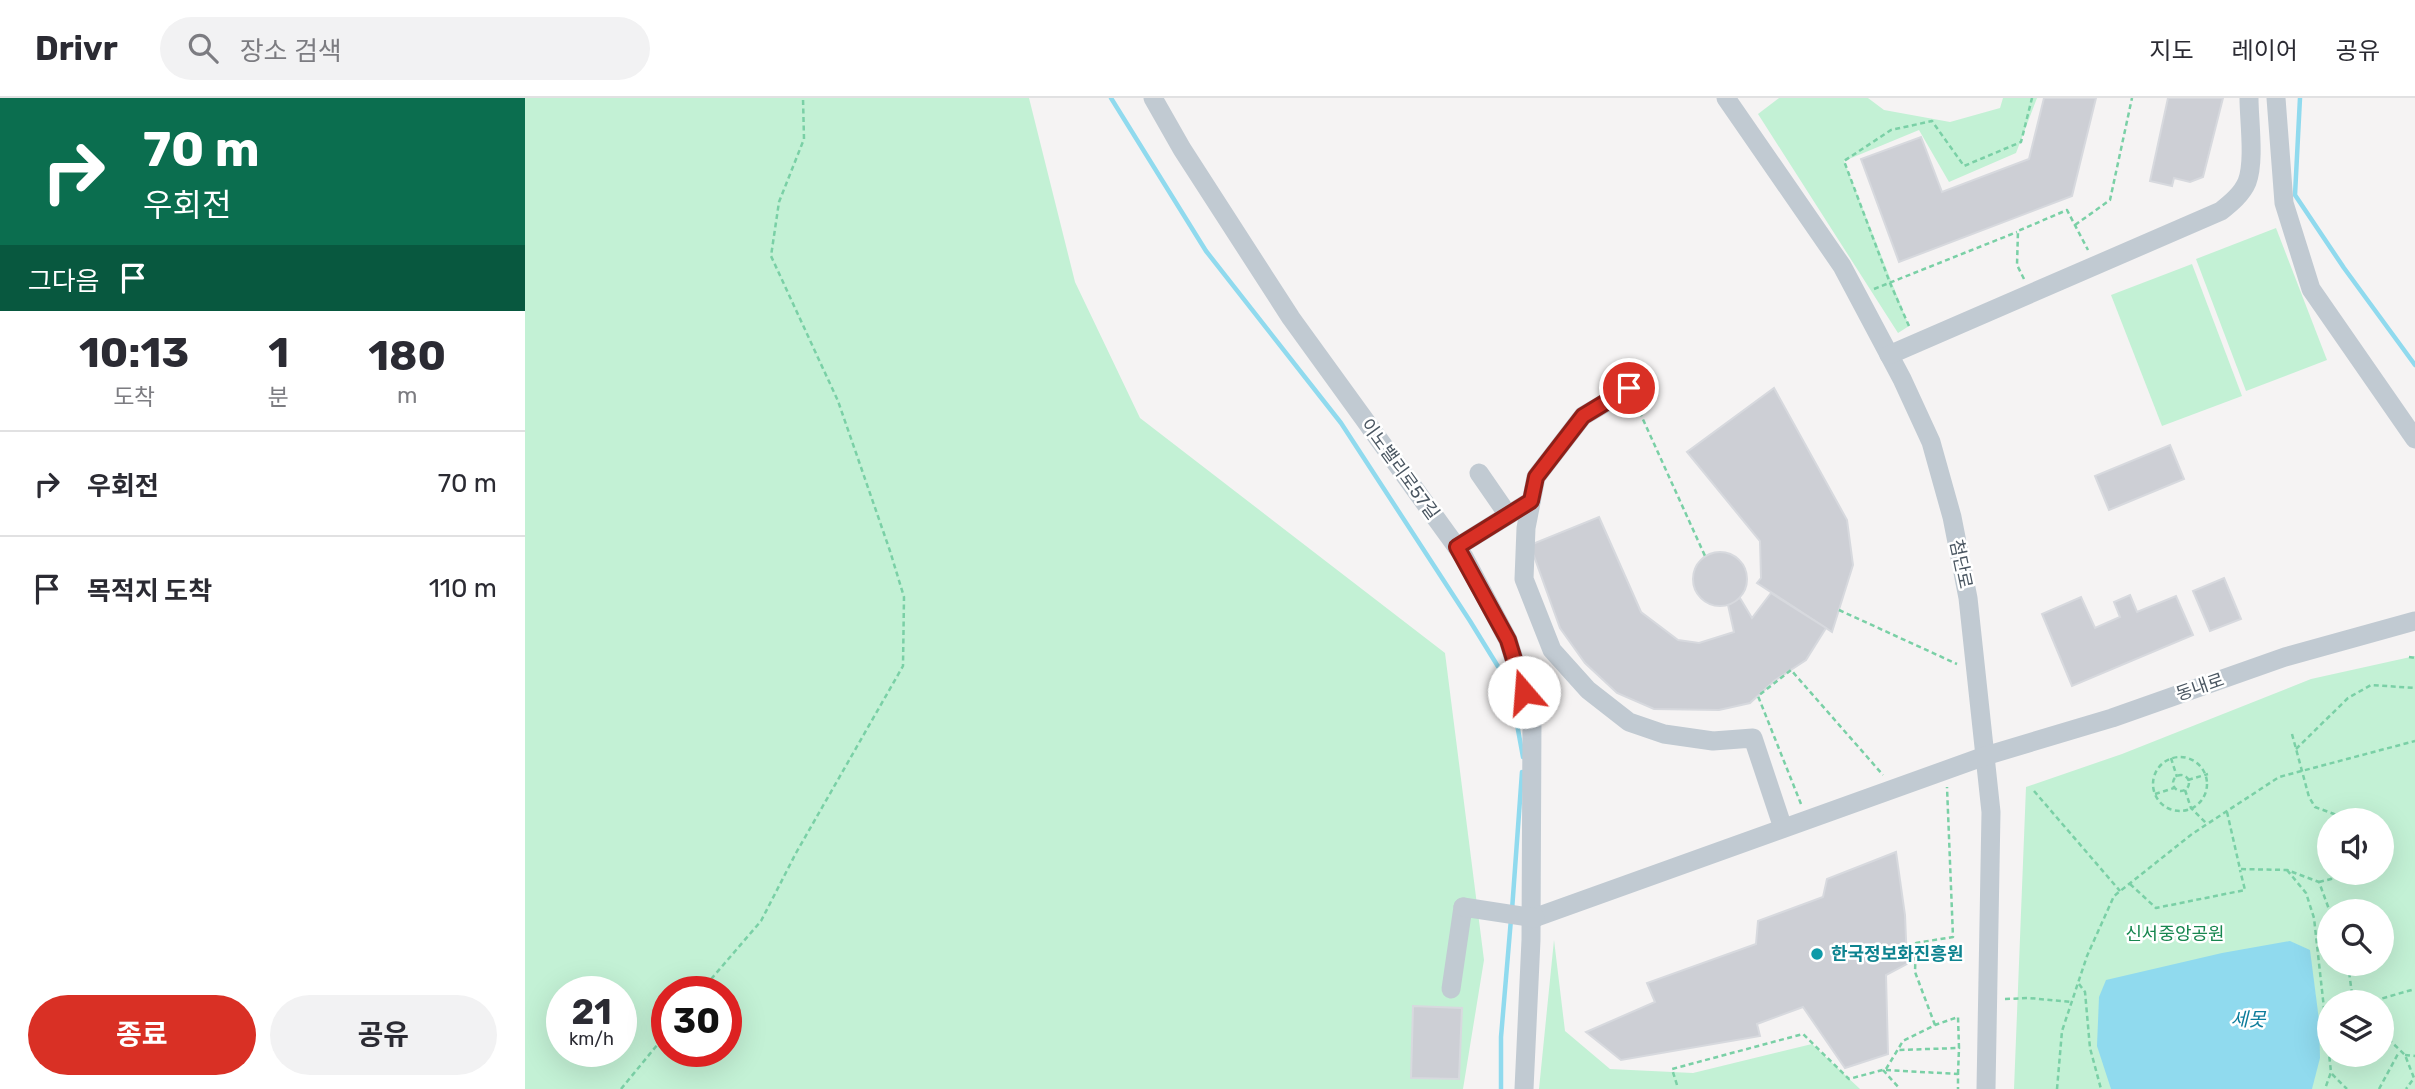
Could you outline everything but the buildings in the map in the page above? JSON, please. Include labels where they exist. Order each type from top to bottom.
[{"type":"street","name":"이노밸리로57길","points":[[1153,98],[1182,149],[1291,318],[1457,547],[1508,640],[1532,717],[1533,918],[1524,1089]]},
{"type":"street","points":[[1889,355],[2221,211],[2236,198],[2247,183],[2250,166],[2241,129],[2249,98]]},
{"type":"street","points":[[2276,98],[2284,203],[2311,289],[2415,439]]},
{"type":"street","name":"첨단로","points":[[1733,101],[1842,266],[1858,296],[1931,442],[1952,517],[1968,598],[1991,813],[1986,1089]]},
{"type":"street","points":[[1636,384],[1583,416],[1536,477],[1526,528],[1524,579],[1552,650],[1588,690],[1629,722],[1664,734],[1713,741],[1753,738],[1783,828]]},
{"type":"street","points":[[1479,473],[1508,515]]},
{"type":"street","points":[[1457,547],[1531,501]]},
{"type":"street","name":"동내로","points":[[1533,918],[1985,756],[2112,718],[2285,657],[2415,621]]},
{"type":"street","points":[[1451,989],[1463,907],[1533,918]]},
{"type":"path","points":[[715,976],[761,921],[796,853],[903,666],[904,597],[890,551],[838,401],[771,256],[779,202],[804,139],[803,98]]},
{"type":"path","points":[[1912,334],[1844,161],[1891,130],[1932,121],[1964,166],[2021,142],[2032,98]]},
{"type":"path","points":[[2075,225],[2110,200],[2132,98]]},
{"type":"path","points":[[1858,296],[2067,210],[2097,265]]},
{"type":"path","points":[[2018,231],[2018,265],[2030,294]]},
{"type":"path","points":[[1636,384],[1705,556]]},
{"type":"path","points":[[1839,610],[1977,673]]},
{"type":"path","points":[[2409,657],[2415,658]]},
{"type":"path","points":[[1807,820],[1758,696],[1791,670],[1895,788]]},
{"type":"path","points":[[2296,749],[2348,698],[2371,685],[2415,688]]},
{"type":"path","points":[[2293,734],[2309,797],[2318,808]]},
{"type":"path","points":[[2057,1089],[2062,1031],[2087,956],[2114,896],[2207,824],[2279,777],[2415,741]]},
{"type":"path","points":[[2171,758],[2177,777]]},
{"type":"path","points":[[2171,758],[2189,758],[2203,769],[2207,787],[2204,796],[2191,808],[2174,810],[2159,801],[2155,794],[2154,777],[2163,762],[2171,758]]},
{"type":"path","points":[[1935,1025],[1915,972],[1916,943],[1953,937],[1946,770]]},
{"type":"path","points":[[2188,780],[2208,774]]},
{"type":"path","points":[[2174,788],[2173,783],[2177,777],[2184,776],[2188,780],[2185,790],[2191,808],[2207,824]]},
{"type":"path","points":[[2155,794],[2174,788],[2185,790]]},
{"type":"path","points":[[2034,791],[2120,891]]},
{"type":"path","points":[[2130,884],[2156,908],[2245,890],[2227,811]]},
{"type":"path","points":[[2240,869],[2287,870],[2317,881]]},
{"type":"path","points":[[2287,870],[2306,893],[2314,918],[2331,1072],[2325,1089]]},
{"type":"path","points":[[2078,983],[2085,992],[2090,1048],[2101,1089]]},
{"type":"path","points":[[2394,995],[2415,989]]},
{"type":"path","points":[[1989,999],[2029,998],[2071,1002]]},
{"type":"path","points":[[1677,1085],[1672,1069],[1803,1034],[1849,1079],[1887,1069],[1903,1041],[1958,1017],[1958,1089]]},
{"type":"path","points":[[2394,1045],[2405,1055],[2414,1078],[2406,1089]]},
{"type":"path","points":[[1898,1050],[1959,1048]]},
{"type":"path","points":[[2379,1089],[2400,1051]]},
{"type":"path","points":[[621,1089],[651,1052]]},
{"type":"path","points":[[2405,1055],[2415,1056]]},
{"type":"path","points":[[1883,1070],[1958,1074]]},
{"type":"path","points":[[1883,1070],[1900,1089]]},
{"type":"path","points":[[2331,1072],[2347,1089]]},
{"type":"green space","points":[[525,98],[1029,98],[1075,282],[1140,418],[1445,653],[1484,960],[1463,1089],[525,1089]]},
{"type":"green space","points":[[1779,98],[1868,98],[1884,110],[1950,122],[2000,108],[2003,98],[2037,98],[2016,153],[1949,182],[1919,130],[1844,161],[1909,326],[1898,333],[1758,114]]},
{"type":"green space","points":[[2276,228],[2327,360],[2246,391],[2196,259]]},
{"type":"green space","points":[[2192,264],[2242,396],[2162,426],[2111,295]]},
{"type":"green space","name":"신서중앙공원","points":[[2415,656],[2415,1089],[2014,1089],[2026,787],[2122,754],[2311,679]]},
{"type":"green space","points":[[1554,940],[1565,1031],[1610,1069],[1693,1073],[1812,1044],[1860,1089],[1539,1089]]},
{"type":"water","name":"세못","points":[[2290,941],[2310,950],[2317,1004],[2318,1067],[2312,1089],[2111,1089],[2097,1046],[2099,997],[2106,980],[2222,953]]},
{"type":"waterway","points":[[1111,98],[1206,251],[1341,423],[1470,621],[1510,686],[1523,757]]},
{"type":"waterway","points":[[2300,98],[2295,195],[2415,365]]},
{"type":"waterway","points":[[1512,910],[1522,772]]},
{"type":"waterway","points":[[1501,1089],[1501,1037],[1511,919]]},
{"type":"place","name":"한국정보화진흥원","points":[[1817,954]]},
{"type":"route","points":[[1524,692],[1508,640],[1457,547],[1531,501],[1536,477],[1583,416],[1629,388]]}]
